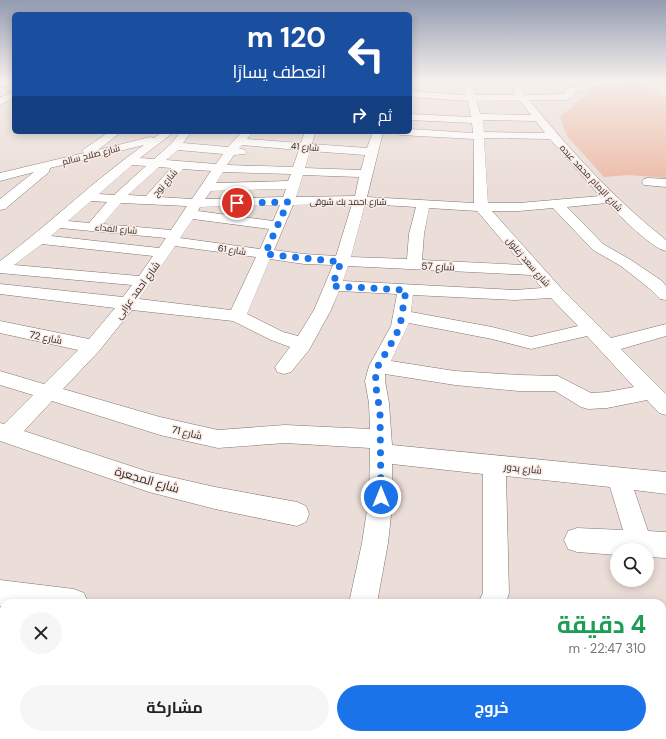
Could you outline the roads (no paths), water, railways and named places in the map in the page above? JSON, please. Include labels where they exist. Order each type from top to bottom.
[{"type":"street","points":[[475,115],[480,141],[481,207]]},
{"type":"street","points":[[529,115],[538,118]]},
{"type":"street","name":"شارع الإمام محمد عبده","points":[[536,115],[552,136],[610,200],[666,247]]},
{"type":"street","points":[[412,133],[471,136],[480,141],[552,136]]},
{"type":"street","points":[[75,159],[113,134]]},
{"type":"street","points":[[93,227],[117,199],[175,146],[184,134]]},
{"type":"street","points":[[237,316],[288,202],[309,134]]},
{"type":"street","points":[[0,268],[39,239],[129,161],[165,135]]},
{"type":"street","name":"شارع صلاح سالم","points":[[0,177],[165,135]]},
{"type":"street","points":[[284,366],[303,345],[316,324],[332,286],[360,200],[375,141]]},
{"type":"street","name":"شارع 41","points":[[175,146],[192,148],[239,142],[304,152],[375,141],[480,141]]},
{"type":"street","name":"شارع احمد عرابى","points":[[4,433],[48,392],[93,346],[127,304],[170,243],[219,168],[239,142]]},
{"type":"street","name":"شارع نوح","points":[[149,201],[180,165],[192,148]]},
{"type":"street","points":[[129,161],[219,168],[367,174]]},
{"type":"street","points":[[0,206],[49,165]]},
{"type":"street","points":[[648,182],[666,182]]},
{"type":"street","points":[[206,187],[294,185]]},
{"type":"street","name":"شارع احمد بك شوقى","points":[[87,197],[149,201],[192,209],[288,202],[360,200],[481,207],[610,200]]},
{"type":"street","points":[[415,265],[417,225],[424,204]]},
{"type":"street","points":[[557,204],[598,247],[626,263],[656,285],[666,295]]},
{"type":"street","name":"شارع سعد زغلول","points":[[481,207],[555,292],[666,407]]},
{"type":"street","points":[[192,209],[278,226]]},
{"type":"street","name":"شارع الفداء","points":[[56,224],[93,227],[170,243]]},
{"type":"street","points":[[39,239],[170,243]]},
{"type":"street","name":"شارع 61","points":[[170,243],[341,262]]},
{"type":"street","name":"شارع 57","points":[[341,262],[535,270]]},
{"type":"street","points":[[0,268],[143,281]]},
{"type":"street","points":[[332,286],[515,295],[555,292]]},
{"type":"street","points":[[0,289],[237,316],[277,336],[303,345]]},
{"type":"street","points":[[364,599],[371,568],[381,497],[379,403],[375,381],[378,366],[395,337],[402,316],[406,290]]},
{"type":"street","points":[[402,316],[492,333],[531,343],[591,329]]},
{"type":"street","name":"شارع 72","points":[[0,327],[93,346]]},
{"type":"street","points":[[607,346],[666,330]]},
{"type":"street","points":[[378,366],[455,378],[519,383],[558,384],[588,400],[607,400],[650,391]]},
{"type":"street","name":"شارع 71","points":[[0,378],[160,426],[218,439],[285,434],[381,446]]},
{"type":"street","name":"شارع المجعرة","points":[[4,433],[149,482],[215,498],[297,514]]},
{"type":"street","name":"شارع بدور","points":[[381,446],[494,465],[666,483]]},
{"type":"street","points":[[494,465],[496,593],[494,599]]},
{"type":"street","points":[[618,477],[640,543]]},
{"type":"street","points":[[577,540],[624,543]]},
{"type":"street","points":[[654,545],[666,545]]},
{"type":"street","points":[[0,593],[44,599]]}]
